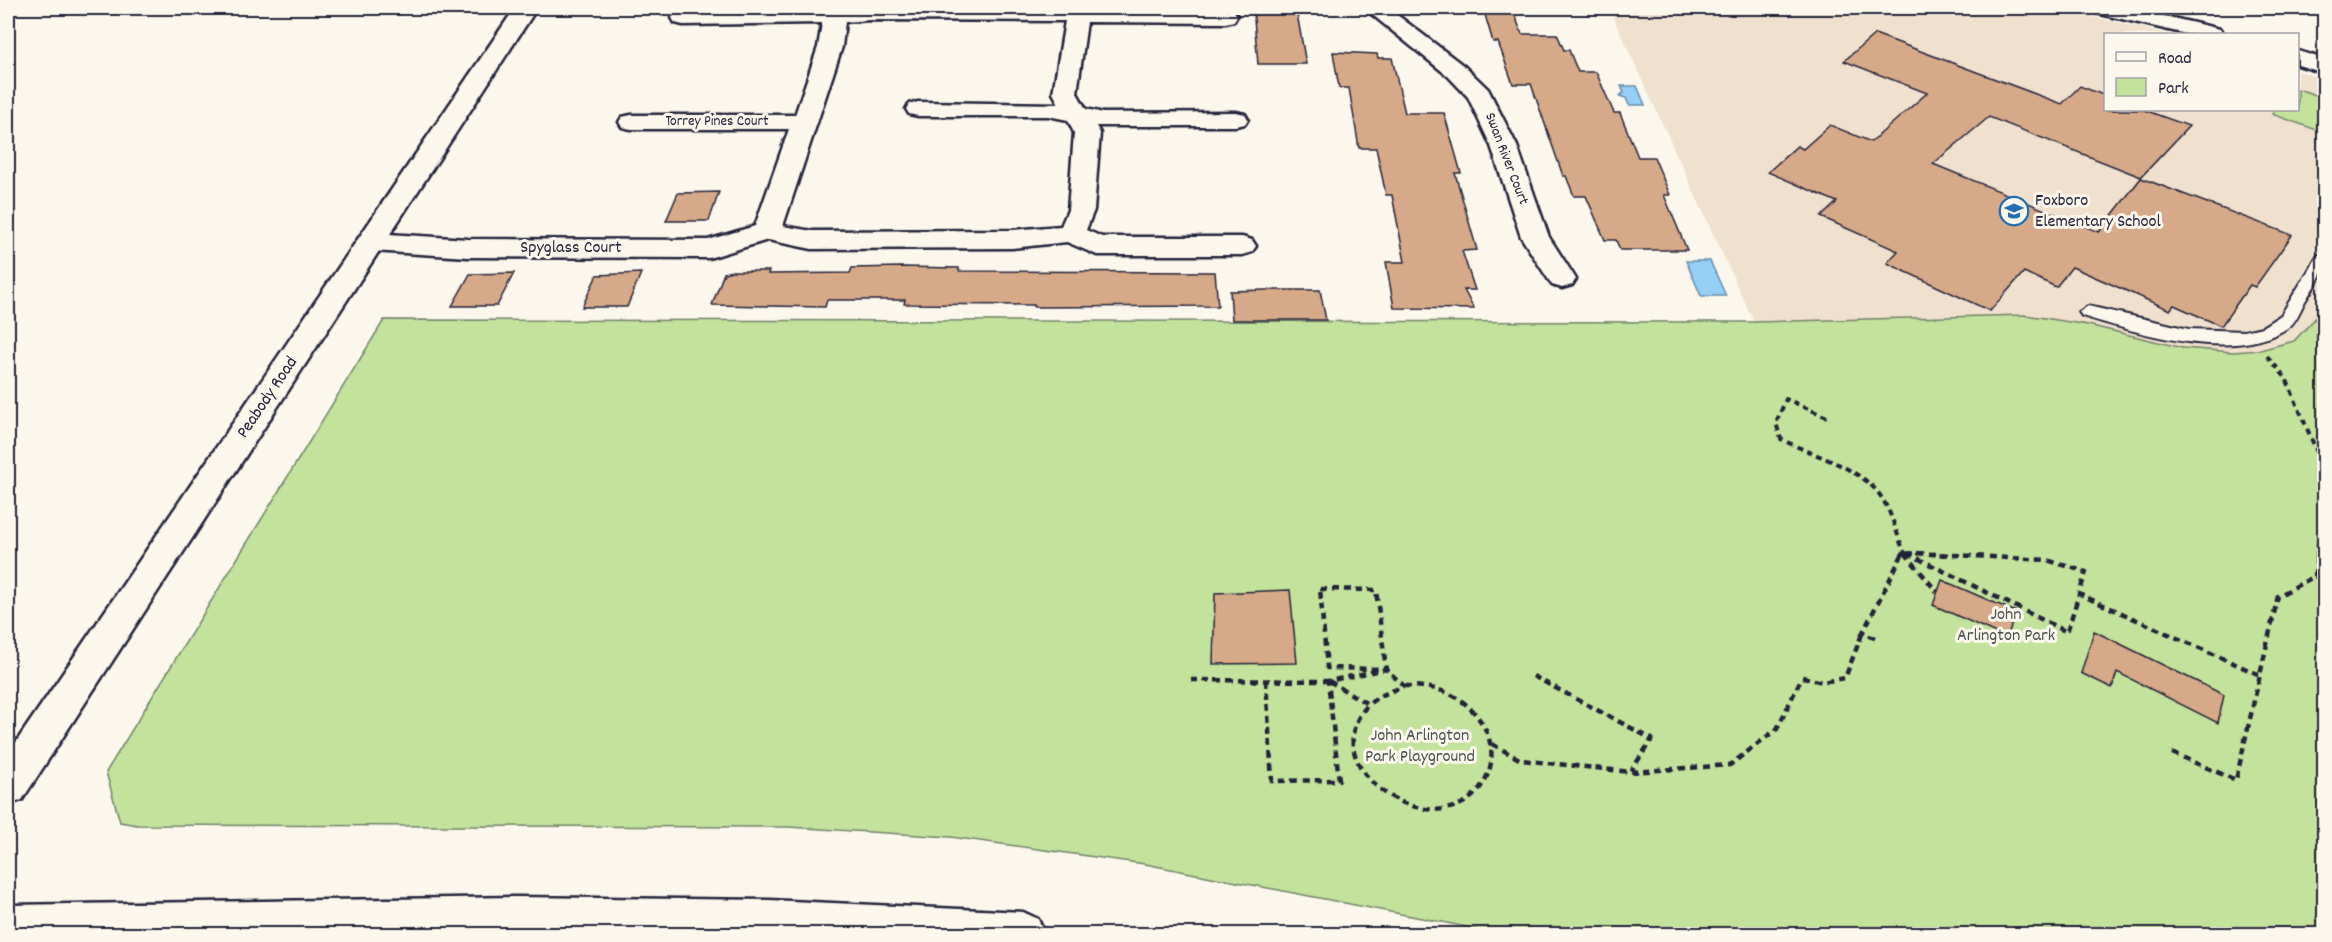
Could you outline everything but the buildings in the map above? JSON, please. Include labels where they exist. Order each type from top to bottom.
[{"type":"street","name":"Peabody Road","points":[[8,787],[526,8]]},
{"type":"street","name":"Swan River Court","points":[[1376,8],[1456,71],[1479,94],[1492,117],[1508,156],[1535,237],[1562,279]]},
{"type":"street","points":[[2104,8],[2208,33]]},
{"type":"street","points":[[1071,233],[1081,210],[1087,133],[1065,93],[1073,30],[1083,11]]},
{"type":"street","points":[[683,18],[1083,11],[1226,16]]},
{"type":"street","points":[[834,17],[830,47],[767,231],[812,240],[1012,239],[1071,233],[1097,246],[1242,246]]},
{"type":"street","points":[[2299,58],[2325,66]]},
{"type":"street","points":[[918,109],[1048,109],[1103,120],[1236,119]]},
{"type":"street","name":"Torrey Pines Court","points":[[631,122],[804,122]]},
{"type":"street","name":"Spyglass Court","points":[[372,242],[468,248],[709,249],[767,231]]},
{"type":"street","points":[[8,926],[398,920],[648,927],[881,924],[1023,934]]},
{"type":"lane","points":[[2088,312],[2160,331],[2198,336],[2244,336],[2275,328],[2287,320],[2325,259]]},
{"type":"path","points":[[2244,336],[2275,363],[2286,378],[2324,469],[2315,576]]},
{"type":"path","points":[[1827,417],[1786,399],[1776,423],[1781,439],[1803,453],[1861,477],[1877,491],[1904,552],[1937,592]]},
{"type":"path","points":[[1904,552],[2047,560],[2086,572],[2067,632],[1904,552]]},
{"type":"path","points":[[1492,744],[1521,760],[1631,772],[1730,765],[1777,729],[1802,677],[1822,682],[1845,678],[1862,634],[1904,552]]},
{"type":"path","points":[[2315,576],[2325,583]]},
{"type":"path","points":[[2172,753],[2236,780],[2278,596],[2315,576]]},
{"type":"path","points":[[1386,669],[1327,669],[1320,589],[1376,590],[1386,669],[1404,686]]},
{"type":"path","points":[[2079,594],[2260,675]]},
{"type":"path","points":[[1862,634],[1875,638]]},
{"type":"path","points":[[1191,680],[1328,681],[1386,669]]},
{"type":"path","points":[[1533,676],[1652,739],[1631,772]]},
{"type":"path","points":[[1266,680],[1272,781],[1339,780],[1328,681]]},
{"type":"path","points":[[1328,681],[1366,703]]},
{"type":"path","points":[[1404,686],[1426,687],[1449,694],[1469,706],[1484,724],[1492,744],[1493,764],[1485,783],[1471,798],[1451,808],[1428,810],[1403,805],[1382,794],[1373,786],[1365,778],[1354,758],[1351,738],[1355,719],[1366,703],[1383,692],[1404,686]]},
{"type":"shaded area","name":"Foxboro Elementary School","points":[[1609,8],[2055,8],[2163,33],[2104,33],[2104,111],[2299,111],[2299,71],[2324,79],[2324,313],[2321,312],[2294,341],[2260,350],[2233,352],[2183,348],[2088,325],[2026,315],[1754,322]]},
{"type":"green space","points":[[2299,89],[2324,98],[2322,132],[2272,114],[2275,111],[2299,111]]},
{"type":"green space","name":"John Arlington Park","points":[[2321,312],[2324,313],[2324,934],[1494,934],[1145,864],[951,837],[788,827],[137,825],[120,822],[106,772],[384,320],[1754,322],[2026,315],[2088,325],[2183,348],[2233,352],[2260,350],[2294,341]]},
{"type":"water","points":[[1621,86],[1637,86],[1645,105],[1629,105],[1626,98],[1619,96],[1624,93]]},
{"type":"water","points":[[1686,261],[1710,261],[1726,296],[1701,296]]},
{"type":"place","name":"Foxboro Elementary School","points":[[2014,211]]},
{"type":"park label","name":"John Arlington Park Playground","points":[[1420,746]]}]
